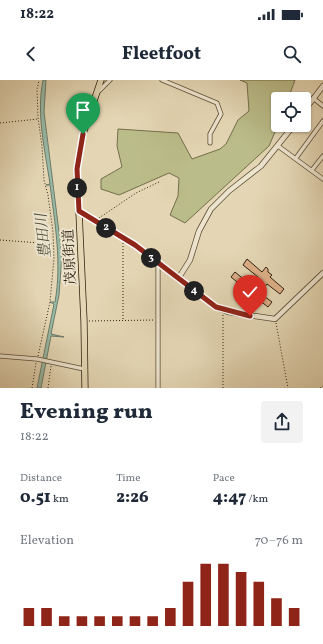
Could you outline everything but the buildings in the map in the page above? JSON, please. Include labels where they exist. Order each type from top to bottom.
[{"type":"main road","name":"茂原街道","points":[[85,388],[84,321],[77,169],[79,150],[101,80]]},
{"type":"street","points":[[96,93],[102,90],[110,80]]},
{"type":"street","points":[[162,80],[214,101],[219,106],[221,114],[210,134],[210,143]]},
{"type":"street","points":[[311,102],[323,86]]},
{"type":"street","points":[[314,98],[323,106]]},
{"type":"street","points":[[296,158],[323,121]]},
{"type":"street","points":[[178,279],[190,260],[199,231],[211,209],[230,191],[261,166],[289,132]]},
{"type":"street","points":[[278,146],[323,178]]},
{"type":"street","points":[[312,170],[323,156]]},
{"type":"street","points":[[79,211],[123,237],[208,302],[223,310],[275,319],[323,273]]},
{"type":"street","points":[[158,263],[158,388]]},
{"type":"street","points":[[0,356],[37,359],[84,369]]},
{"type":"path","points":[[32,388],[50,302],[54,244],[48,195],[44,180],[42,146],[38,119],[37,90],[39,80]]},
{"type":"path","points":[[0,123],[38,119]]},
{"type":"path","points":[[95,221],[136,193],[152,187],[159,182]]},
{"type":"path","points":[[123,237],[123,320]]},
{"type":"path","points":[[0,240],[54,244]]},
{"type":"path","points":[[223,310],[223,388]]},
{"type":"path","points":[[275,319],[288,388]]},
{"type":"path","points":[[84,321],[158,320]]},
{"type":"path","points":[[48,388],[52,362]]},
{"type":"shaded area","points":[[43,80],[46,80],[44,112],[62,256],[59,295],[51,334],[64,337],[51,336],[41,388],[37,388],[54,304],[50,302],[55,302],[58,273],[56,229],[50,185],[46,185],[50,184],[40,106]]},
{"type":"shaded area","points":[[240,80],[295,80],[291,92],[271,92],[271,132],[275,132],[269,146],[185,223],[170,215],[178,196],[179,178],[169,173],[119,195],[101,189],[101,179],[122,167],[117,146],[118,129],[178,133],[192,159],[220,149],[226,144],[238,120],[249,111],[247,83]]},
{"type":"route","points":[[83,134],[79,150],[77,169],[79,211],[135,245],[216,307],[250,316]]},
{"type":"water label","name":"豊田川","points":[[43,236]]}]
